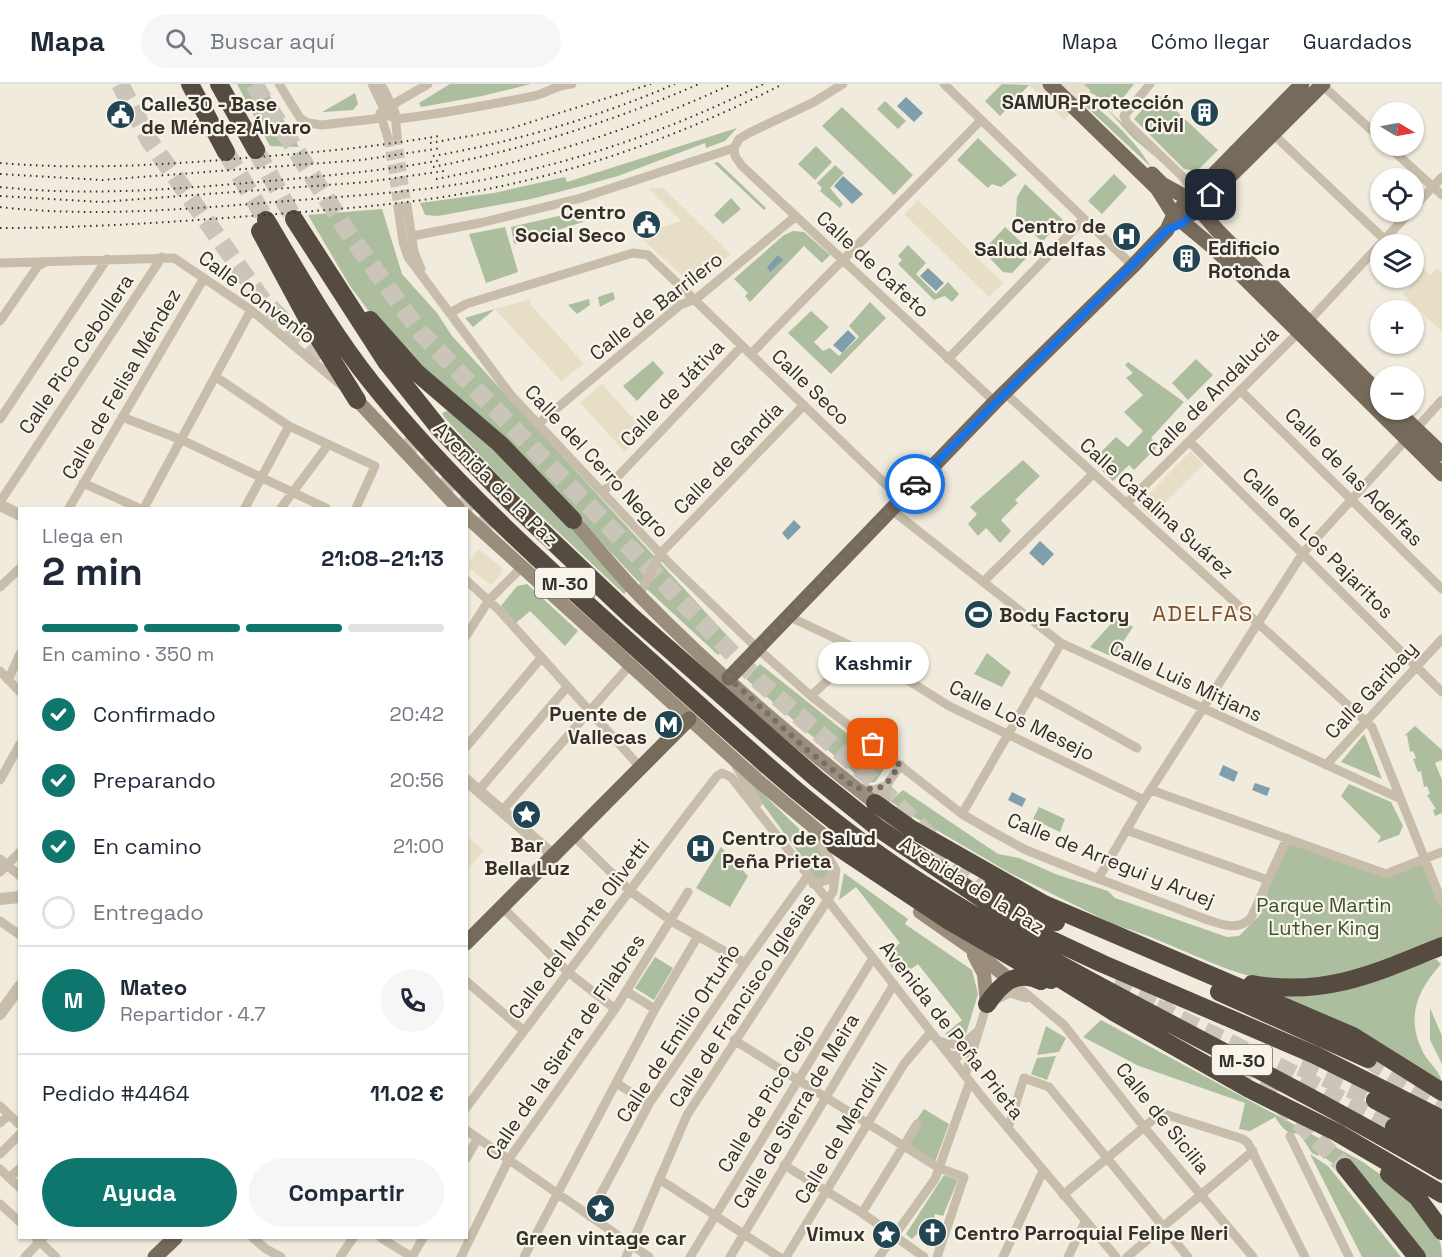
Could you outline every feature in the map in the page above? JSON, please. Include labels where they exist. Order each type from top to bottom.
[{"type":"highway","points":[[180,84],[209,120]]},
{"type":"highway","points":[[190,84],[226,152]]},
{"type":"highway","points":[[219,84],[256,150]]},
{"type":"highway","name":"Avenida de la Paz","points":[[294,219],[387,363],[438,427],[517,508],[722,696],[878,828],[933,863],[954,881],[1043,936],[1315,1055],[1440,1117]]},
{"type":"highway","name":"Avenida de la Paz","points":[[357,400],[314,331],[261,221],[322,314],[369,379],[423,444],[490,514],[756,757],[866,845],[921,883],[1040,954],[1253,1066],[1442,1172]]},
{"type":"highway","points":[[325,269],[416,372],[500,444],[573,520]]},
{"type":"highway","points":[[881,808],[1044,904],[1353,1036],[1442,1092]]},
{"type":"highway","points":[[834,853],[949,921],[1105,1008]]},
{"type":"highway","points":[[933,863],[1017,905],[1368,1059]]},
{"type":"highway","name":"M-30","points":[[921,883],[940,902],[1105,1008],[1249,1089],[1336,1132],[1442,1194]]},
{"type":"highway","points":[[1044,904],[1056,915],[1088,935]]},
{"type":"highway","points":[[1198,970],[1240,982],[1275,988],[1317,988],[1359,979],[1442,946]]},
{"type":"highway","points":[[987,1004],[1009,979],[1020,976],[1036,979],[1105,1008]]},
{"type":"highway","points":[[1249,1089],[1365,1156],[1417,1197],[1442,1231]]},
{"type":"highway","points":[[1375,1100],[1442,1136]]},
{"type":"highway","points":[[1394,1128],[1442,1155]]},
{"type":"highway","points":[[1345,1167],[1418,1257]]},
{"type":"main road","points":[[1050,84],[1160,186],[1193,203],[1303,327],[1412,434],[1442,454]]},
{"type":"main road","points":[[1058,84],[1160,186],[1179,219],[1370,385]]},
{"type":"main road","points":[[729,678],[1000,397],[1179,219],[1302,84]]},
{"type":"main road","points":[[1193,203],[1271,135],[1322,84]]},
{"type":"main road","points":[[1179,219],[1168,196],[1193,203]]},
{"type":"main road","points":[[357,400],[457,507]]},
{"type":"main road","points":[[1403,420],[1442,474]]},
{"type":"main road","points":[[468,518],[808,825],[834,853],[953,935],[973,954],[980,966],[985,979],[987,1004]]},
{"type":"main road","name":"Avenida de la Paz","points":[[573,520],[639,595],[806,749],[881,808]]},
{"type":"main road","points":[[468,941],[689,719]]},
{"type":"main road","name":"Calle de Sicilia","points":[[953,935],[1009,979]]},
{"type":"main road","points":[[155,1257],[174,1239]]},
{"type":"street","points":[[279,84],[300,118],[308,123],[322,124],[384,116],[397,119],[529,97],[544,93],[557,84],[572,84]]},
{"type":"street","points":[[367,84],[392,137],[397,119],[381,84]]},
{"type":"street","points":[[372,84],[382,103],[384,116]]},
{"type":"street","points":[[384,116],[393,106],[428,84]]},
{"type":"street","points":[[412,236],[480,223],[582,198],[734,148],[739,139],[749,133],[814,102],[843,84]]},
{"type":"street","points":[[944,84],[1133,266]]},
{"type":"street","points":[[1150,84],[1124,116],[1127,123],[1186,180],[1193,203]]},
{"type":"street","points":[[1322,84],[1370,129]]},
{"type":"street","points":[[1288,99],[1270,124],[1271,135],[1379,234]]},
{"type":"street","points":[[382,103],[393,106]]},
{"type":"street","name":"Calle de Játiva","points":[[751,354],[834,266],[842,261],[981,120]]},
{"type":"street","name":"Calle de Cafeto","points":[[734,148],[735,156],[742,166],[842,261],[948,359],[1000,397]]},
{"type":"street","points":[[1399,156],[1442,195]]},
{"type":"street","points":[[1424,196],[1442,177]]},
{"type":"street","name":"Calle del Cerro Negro","points":[[428,282],[417,260],[403,206],[405,250],[450,313],[510,394],[604,491],[660,554],[758,649]]},
{"type":"street","name":"Calle de Barrilero","points":[[538,424],[680,305],[696,299],[796,216]]},
{"type":"street","points":[[948,359],[1084,219]]},
{"type":"street","name":"Calle de Andalucía","points":[[1389,234],[1400,222]]},
{"type":"street","name":"Calle Seco","points":[[450,313],[466,304],[633,253],[648,255],[901,500]]},
{"type":"street","name":"Calle de Andalucía","points":[[1126,504],[1303,327],[1370,254]]},
{"type":"street","name":"Calle Pico Cebollera","points":[[0,504],[162,257]]},
{"type":"street","name":"Calle Convenio","points":[[0,261],[174,258],[250,310],[357,400]]},
{"type":"street","points":[[0,419],[107,259]]},
{"type":"street","points":[[0,321],[38,266],[45,262]]},
{"type":"street","name":"Calle de Felisa Méndez","points":[[70,507],[204,278]]},
{"type":"street","points":[[145,507],[250,310]]},
{"type":"street","name":"Calle de Játiva","points":[[604,491],[742,346]]},
{"type":"street","points":[[216,377],[289,426],[375,466],[356,507]]},
{"type":"street","name":"Calle de las Adelfas","points":[[1240,390],[1442,589]]},
{"type":"street","name":"Calle Catalina Suárez","points":[[1000,397],[1093,474],[1365,722]]},
{"type":"street","points":[[1098,879],[1144,800],[1303,553],[1442,400]]},
{"type":"street","name":"Calle de Gandía","points":[[639,595],[660,554],[804,405]]},
{"type":"street","points":[[122,417],[182,440],[324,507]]},
{"type":"street","points":[[246,507],[289,426]]},
{"type":"street","name":"Calle de Los Pajaritos","points":[[1189,441],[1442,692]]},
{"type":"street","points":[[282,507],[328,445]]},
{"type":"street","points":[[983,582],[1093,474]]},
{"type":"street","points":[[83,483],[137,507]]},
{"type":"street","name":"Calle Luis Mitjans","points":[[901,500],[898,515],[1061,643],[1401,799]]},
{"type":"street","points":[[0,504],[18,514]]},
{"type":"street","points":[[468,633],[489,600],[522,567]]},
{"type":"street","points":[[0,587],[18,570]]},
{"type":"street","points":[[468,582],[489,600],[640,767]]},
{"type":"street","name":"Calle Los Mesejo","points":[[790,617],[860,650],[949,706],[1144,800]]},
{"type":"street","name":"Calle Garibay","points":[[1326,765],[1419,668],[1442,639]]},
{"type":"street","points":[[962,814],[1061,643]]},
{"type":"street","name":"Calle de Arregui y Aruej","points":[[758,649],[812,696],[962,814],[1026,850],[1225,925],[1240,926],[1251,918],[1268,880]]},
{"type":"street","points":[[812,696],[860,650]]},
{"type":"street","points":[[8,680],[18,658]]},
{"type":"street","points":[[468,745],[541,658]]},
{"type":"street","points":[[502,811],[630,665]]},
{"type":"street","points":[[0,671],[18,690]]},
{"type":"street","points":[[479,790],[567,687]]},
{"type":"street","points":[[1033,690],[1137,748]]},
{"type":"street","points":[[1365,722],[1372,727],[1442,902]]},
{"type":"street","points":[[0,780],[18,748]]},
{"type":"street","name":"Avenida de Peña Prieta","points":[[732,758],[735,767],[764,811],[765,821]]},
{"type":"street","points":[[881,808],[885,786],[900,765]]},
{"type":"street","name":"Avenida de Peña Prieta","points":[[722,773],[731,777],[1008,1129],[1116,1257]]},
{"type":"street","name":"Calle del Monte Olivetti","points":[[468,1105],[717,776],[722,773]]},
{"type":"street","points":[[468,782],[553,855]]},
{"type":"street","points":[[856,788],[874,789],[885,786]]},
{"type":"street","points":[[1151,790],[1386,874],[1442,852]]},
{"type":"street","points":[[1126,830],[1268,880],[1287,838]]},
{"type":"street","points":[[573,835],[630,891],[670,920],[745,963]]},
{"type":"street","points":[[18,853],[2,865],[18,875]]},
{"type":"street","name":"Calle de Francisco Iglesias","points":[[810,880],[828,880],[833,871],[834,853]]},
{"type":"street","name":"Calle de Francisco Iglesias","points":[[626,1257],[687,1115],[734,1040],[828,903],[836,878],[834,853]]},
{"type":"street","name":"Calle de Emilio Ortuño","points":[[589,1216],[649,1104],[745,963],[810,880]]},
{"type":"street","name":"Calle de la Sierra de Filabres","points":[[461,1257],[509,1160],[615,1009],[688,892]]},
{"type":"street","points":[[0,899],[18,897]]},
{"type":"street","points":[[502,908],[568,972],[615,1009]]},
{"type":"street","points":[[0,921],[18,934]]},
{"type":"street","points":[[524,1257],[656,1009],[698,936]]},
{"type":"street","name":"Calle de Pico Cejo","points":[[690,1257],[873,958]]},
{"type":"street","name":"Calle de Sicilia","points":[[1009,979],[1064,1025],[1144,1127],[1252,1257]]},
{"type":"street","points":[[468,983],[524,1031]]},
{"type":"street","name":"Calle de Sierra de Meira","points":[[730,1257],[824,1097],[894,984]]},
{"type":"street","points":[[0,1014],[18,989]]},
{"type":"street","points":[[626,991],[656,1009]]},
{"type":"street","name":"Calle de Sicilia","points":[[987,1004],[1010,993],[1024,997],[1040,1006]]},
{"type":"street","points":[[879,1257],[923,1199],[939,1168],[968,1079],[978,1030],[987,1004]]},
{"type":"street","points":[[938,1040],[958,1046],[978,1030]]},
{"type":"street","points":[[949,1055],[959,1056],[964,1053],[978,1030]]},
{"type":"street","name":"Calle de Mendívil","points":[[786,1257],[904,1064],[931,1032]]},
{"type":"street","points":[[734,1040],[939,1168],[964,1178],[937,1257]]},
{"type":"street","points":[[1008,1129],[1024,1078],[1049,1087],[1188,1257]]},
{"type":"street","points":[[618,1083],[649,1104]]},
{"type":"street","points":[[0,1106],[18,1123]]},
{"type":"street","points":[[1063,1195],[1161,1113],[1243,1139],[1253,1151],[1305,1257]]},
{"type":"street","points":[[0,1123],[9,1114]]},
{"type":"street","points":[[862,1213],[917,1124]]},
{"type":"street","points":[[468,1131],[650,1257]]},
{"type":"street","points":[[0,1154],[18,1136]]},
{"type":"street","points":[[1290,1136],[1349,1257]]},
{"type":"street","points":[[468,1156],[478,1138]]},
{"type":"street","points":[[1127,1257],[1253,1151]]},
{"type":"street","points":[[784,1165],[896,1235],[924,1257]]},
{"type":"street","points":[[0,1169],[18,1186]]},
{"type":"street","points":[[9,1178],[18,1170]]},
{"type":"street","points":[[1003,1257],[1042,1171]]},
{"type":"street","points":[[659,1179],[779,1257]]},
{"type":"street","points":[[0,1204],[18,1220]]},
{"type":"street","points":[[1068,1257],[1085,1222]]},
{"type":"street","points":[[25,1257],[40,1239],[56,1257]]},
{"type":"street","points":[[254,1239],[281,1257]]},
{"type":"street","points":[[340,1257],[352,1239]]},
{"type":"street","points":[[383,1239],[410,1256],[422,1239]]},
{"type":"street","points":[[259,1257],[266,1249]]},
{"type":"green space","points":[[237,84],[263,84],[299,147],[270,146]]},
{"type":"green space","points":[[450,84],[531,84],[421,107],[419,103]]},
{"type":"green space","points":[[1002,84],[1029,85],[1000,116],[985,101]]},
{"type":"green space","points":[[1083,84],[1134,84],[1113,111],[1095,95],[1082,89]]},
{"type":"green space","points":[[1064,86],[1088,101],[1124,132],[1151,167]]},
{"type":"green space","points":[[355,93],[358,104],[353,110],[322,112]]},
{"type":"green space","points":[[1157,93],[1218,150],[1197,171],[1184,169],[1134,119]]},
{"type":"green space","points":[[885,101],[906,121],[898,129],[877,109]]},
{"type":"green space","points":[[842,107],[913,175],[894,195],[822,126]]},
{"type":"green space","points":[[1105,107],[1171,169],[1172,171],[1133,138]]},
{"type":"green space","points":[[737,128],[725,141],[706,148],[705,143],[618,176],[531,199],[438,216],[425,215],[420,203],[494,193],[565,177],[567,182]]},
{"type":"green space","points":[[978,138],[1017,175],[1001,187],[992,184],[988,188],[957,160]]},
{"type":"green space","points":[[816,146],[832,162],[815,180],[798,164]]},
{"type":"green space","points":[[718,162],[766,208],[764,210],[714,163]]},
{"type":"green space","points":[[835,165],[844,173],[830,188],[843,204],[840,208],[820,191],[822,188],[817,183]]},
{"type":"green space","points":[[1114,174],[1127,187],[1102,214],[1088,201]]},
{"type":"green space","points":[[1025,184],[1063,220],[1042,242],[1016,216],[1017,197]]},
{"type":"green space","points":[[731,198],[741,209],[723,224],[714,215]]},
{"type":"green space","points":[[382,209],[402,274],[437,313],[452,336],[732,641],[718,655],[636,579],[498,432],[391,341],[350,286],[308,215]]},
{"type":"green space","points":[[580,211],[583,222],[514,244],[511,227]]},
{"type":"green space","points":[[505,227],[518,272],[486,283],[469,234]]},
{"type":"green space","points":[[1005,227],[1032,252],[1012,273],[1003,272],[983,251]]},
{"type":"green space","points":[[793,231],[804,232],[830,255],[822,263],[804,246],[750,302],[745,296],[748,293],[734,279],[784,235]]},
{"type":"green space","points":[[908,245],[926,263],[916,274],[936,294],[948,282],[959,294],[952,302],[945,296],[934,300],[898,264],[902,260],[898,256]]},
{"type":"green space","points":[[613,292],[615,299],[600,307],[598,297]]},
{"type":"green space","points":[[589,299],[590,305],[577,314],[568,305]]},
{"type":"green space","points":[[870,302],[886,318],[831,374],[788,333],[811,311],[829,327],[814,342],[823,351],[830,348],[839,356],[859,337],[849,326]]},
{"type":"green space","points":[[495,309],[473,327],[465,318]]},
{"type":"green space","points":[[1196,359],[1213,375],[1188,400],[1172,383]]},
{"type":"green space","points":[[653,361],[664,373],[637,401],[623,386]]},
{"type":"green space","points":[[1128,362],[1184,402],[1151,438],[1158,446],[1134,470],[1129,465],[1113,481],[1092,461],[1116,437],[1128,447],[1143,431],[1124,412],[1143,395],[1126,378],[1133,373],[1125,365]]},
{"type":"green space","points":[[446,411],[461,419],[483,437],[538,491],[629,589],[624,594],[500,477],[444,417],[442,413]]},
{"type":"green space","points":[[1023,460],[1040,476],[1015,500],[1018,503],[1001,520],[1011,531],[1000,543],[986,528],[978,536],[968,524],[977,514],[970,507]]},
{"type":"green space","points":[[527,584],[578,631],[565,646],[530,611],[516,623],[501,606],[517,586]]},
{"type":"green space","points":[[1117,617],[1133,627],[1113,657],[1090,647]]},
{"type":"green space","points":[[987,653],[1011,672],[1002,687],[974,674]]},
{"type":"green space","points":[[760,664],[884,763],[884,769],[875,782],[866,783],[746,679]]},
{"type":"green space","points":[[1415,726],[1442,750],[1442,760],[1435,763],[1442,780],[1442,813],[1435,816],[1433,810],[1436,809],[1427,795],[1430,794],[1427,786],[1424,787],[1421,771],[1418,772],[1413,759],[1416,758],[1413,751],[1410,752],[1407,735],[1404,736]]},
{"type":"green space","points":[[1364,734],[1366,738],[1382,779],[1341,762]]},
{"type":"green space","points":[[737,769],[820,849],[829,865],[828,877],[816,880],[803,866],[803,859]]},
{"type":"green space","points":[[1349,784],[1391,802],[1403,826],[1399,835],[1377,843],[1381,837],[1341,796]]},
{"type":"green space","name":"Parque Martin Luther King","points":[[903,790],[998,854],[1019,858],[1058,875],[1108,891],[1115,898],[1227,937],[1239,936],[1259,916],[1287,838],[1386,873],[1422,860],[1442,902],[1442,942],[1368,968],[1316,979],[1265,979],[1239,973],[1115,925],[1010,873],[890,801]]},
{"type":"green space","points":[[1039,807],[1065,819],[1060,832],[1033,819]]},
{"type":"green space","points":[[721,847],[748,876],[730,907],[696,888]]},
{"type":"green space","points":[[844,873],[908,919],[905,924],[972,970],[978,994],[966,1034],[961,1038],[945,1034],[962,1020],[918,964],[900,977],[883,957],[900,943],[856,887],[839,900]]},
{"type":"green space","points":[[655,957],[673,968],[654,1000],[635,988]]},
{"type":"green space","points":[[1436,959],[1441,964],[1420,995],[1416,1006],[1415,1029],[1424,1054],[1440,1077],[1442,1085],[1267,991],[1349,988]]},
{"type":"green space","points":[[1430,1008],[1442,1036],[1442,1064],[1430,1040]]},
{"type":"green space","points":[[1101,1020],[1363,1162],[1389,1180],[1414,1202],[1434,1227],[1440,1242],[1442,1257],[1422,1257],[1340,1169],[1320,1154],[1325,1142],[1318,1156],[1312,1153],[1299,1133],[1288,1132],[1275,1117],[1250,1131],[1239,1129],[1245,1103],[1139,1066],[1083,1037]]},
{"type":"green space","points":[[1046,1026],[1066,1038],[1059,1052],[1037,1055]]},
{"type":"green space","points":[[1056,1056],[1047,1080],[1031,1074],[1037,1058]]},
{"type":"green space","points":[[924,1109],[949,1124],[935,1162],[909,1145],[915,1122]]},
{"type":"green space","points":[[1310,1154],[1328,1166],[1401,1257],[1362,1257]]},
{"type":"green space","points":[[944,1175],[958,1180],[943,1216],[935,1214],[930,1234],[926,1239],[918,1233],[912,1239],[906,1234]]},
{"type":"shaded area","points":[[1028,84],[1084,84],[1091,91],[1064,120]]},
{"type":"shaded area","points":[[648,188],[663,188],[731,254],[692,285],[638,235],[681,221]]},
{"type":"shaded area","points":[[918,200],[1003,283],[989,297],[904,214]]},
{"type":"shaded area","points":[[1437,268],[1442,273],[1442,332],[1424,314],[1424,300],[1409,300],[1403,294],[1409,288],[1424,288],[1424,269],[1430,275]]},
{"type":"shaded area","points":[[531,299],[530,304],[584,364],[561,381],[495,309]]},
{"type":"shaded area","points":[[602,384],[645,432],[625,452],[580,403]]},
{"type":"shaded area","points":[[1191,451],[1204,464],[1151,517],[1138,505]]},
{"type":"shaded area","points":[[479,549],[502,568],[501,574],[491,585],[469,568],[469,561]]},
{"type":"shaded area","points":[[468,837],[484,851],[468,868]]},
{"type":"water","points":[[906,97],[923,113],[914,122],[897,106]]},
{"type":"water","points":[[843,176],[863,194],[852,204],[834,186]]},
{"type":"water","points":[[778,255],[783,260],[770,272],[767,267]]},
{"type":"water","points":[[928,268],[944,283],[936,291],[920,276]]},
{"type":"water","points":[[848,330],[856,338],[842,353],[833,345]]},
{"type":"water","points":[[794,520],[801,527],[788,540],[782,533]]},
{"type":"water","points":[[1040,541],[1054,554],[1043,566],[1029,553]]},
{"type":"water","points":[[1223,765],[1238,772],[1234,782],[1219,775]]},
{"type":"water","points":[[1255,783],[1270,788],[1267,796],[1252,790]]},
{"type":"water","points":[[1012,792],[1026,799],[1022,807],[1008,800]]},
{"type":"tunnel","points":[[120,84],[149,140],[261,298],[335,372]]},
{"type":"tunnel","points":[[254,84],[349,234],[421,333],[760,682],[868,776],[996,901]]},
{"type":"tunnel","points":[[397,136],[407,206]]},
{"type":"tunnel","points":[[388,138],[398,207]]},
{"type":"tunnel","points":[[256,150],[294,219]]},
{"type":"tunnel","points":[[226,152],[266,220]]},
{"type":"tunnel","points":[[403,440],[467,507]]},
{"type":"tunnel","points":[[468,508],[490,531]]},
{"type":"tunnel","points":[[595,626],[639,661]]},
{"type":"tunnel","points":[[755,778],[756,765],[763,748],[772,742],[779,741]]},
{"type":"tunnel","points":[[1116,979],[1173,1005]]},
{"type":"tunnel","points":[[1156,1007],[1292,1073],[1394,1127]]},
{"type":"tunnel","points":[[1368,1059],[1442,1106]]},
{"type":"tunnel","points":[[1240,1065],[1345,1167]]},
{"type":"tunnel","points":[[1300,1067],[1375,1100]]},
{"type":"railway","points":[[430,143],[509,129],[651,84]]},
{"type":"railway","points":[[433,156],[556,127],[675,84]]},
{"type":"railway","points":[[433,167],[501,152],[569,133],[699,84]]},
{"type":"railway","points":[[436,179],[512,162],[587,141],[660,115],[732,84]]},
{"type":"railway","points":[[0,207],[66,212],[164,210],[365,195],[466,183],[543,167],[618,144],[692,117],[763,84]]},
{"type":"railway","points":[[0,228],[132,224],[310,211],[402,202],[493,188],[579,166],[662,138],[703,122],[783,84]]},
{"type":"railway","points":[[0,163],[92,166],[184,163],[342,149],[439,136]]},
{"type":"railway","points":[[0,174],[102,180],[361,160],[442,148]]},
{"type":"railway","points":[[0,187],[92,192],[185,188],[344,174],[442,160]]},
{"type":"railway","points":[[0,196],[101,202],[367,182],[444,171]]},
{"type":"way so far","points":[[873,744],[900,765],[885,786],[874,789],[856,788],[806,749],[729,678],[915,484]]},
{"type":"place","name":"SAMUR-Protección Civil","points":[[1205,113]]},
{"type":"place","name":"Calle30 - Base de Méndez Álvaro","points":[[120,115]]},
{"type":"place","name":"Centro Social Seco","points":[[647,224]]},
{"type":"place","name":"Centro de Salud Adelfas","points":[[1127,237]]},
{"type":"place","name":"Edificio Rotonda","points":[[1187,259]]},
{"type":"place","name":"Body Factory","points":[[978,615]]},
{"type":"place","name":"Puente de Vallecas","points":[[668,725]]},
{"type":"place","name":"Kashmir","points":[[873,744]]},
{"type":"place","name":"Bar Bella Luz","points":[[527,814]]},
{"type":"place","name":"Centro de Salud Peña Prieta","points":[[701,849]]},
{"type":"place","name":"Green vintage car","points":[[601,1208]]},
{"type":"place","name":"Centro Parroquial Felipe Neri","points":[[933,1233]]},
{"type":"place","name":"Vimux","points":[[886,1234]]},
{"type":"district","name":"ADELFAS","points":[[1203,613]]},
{"type":"route","points":[[915,484],[1167,230],[1183,223],[1211,195]]}]
